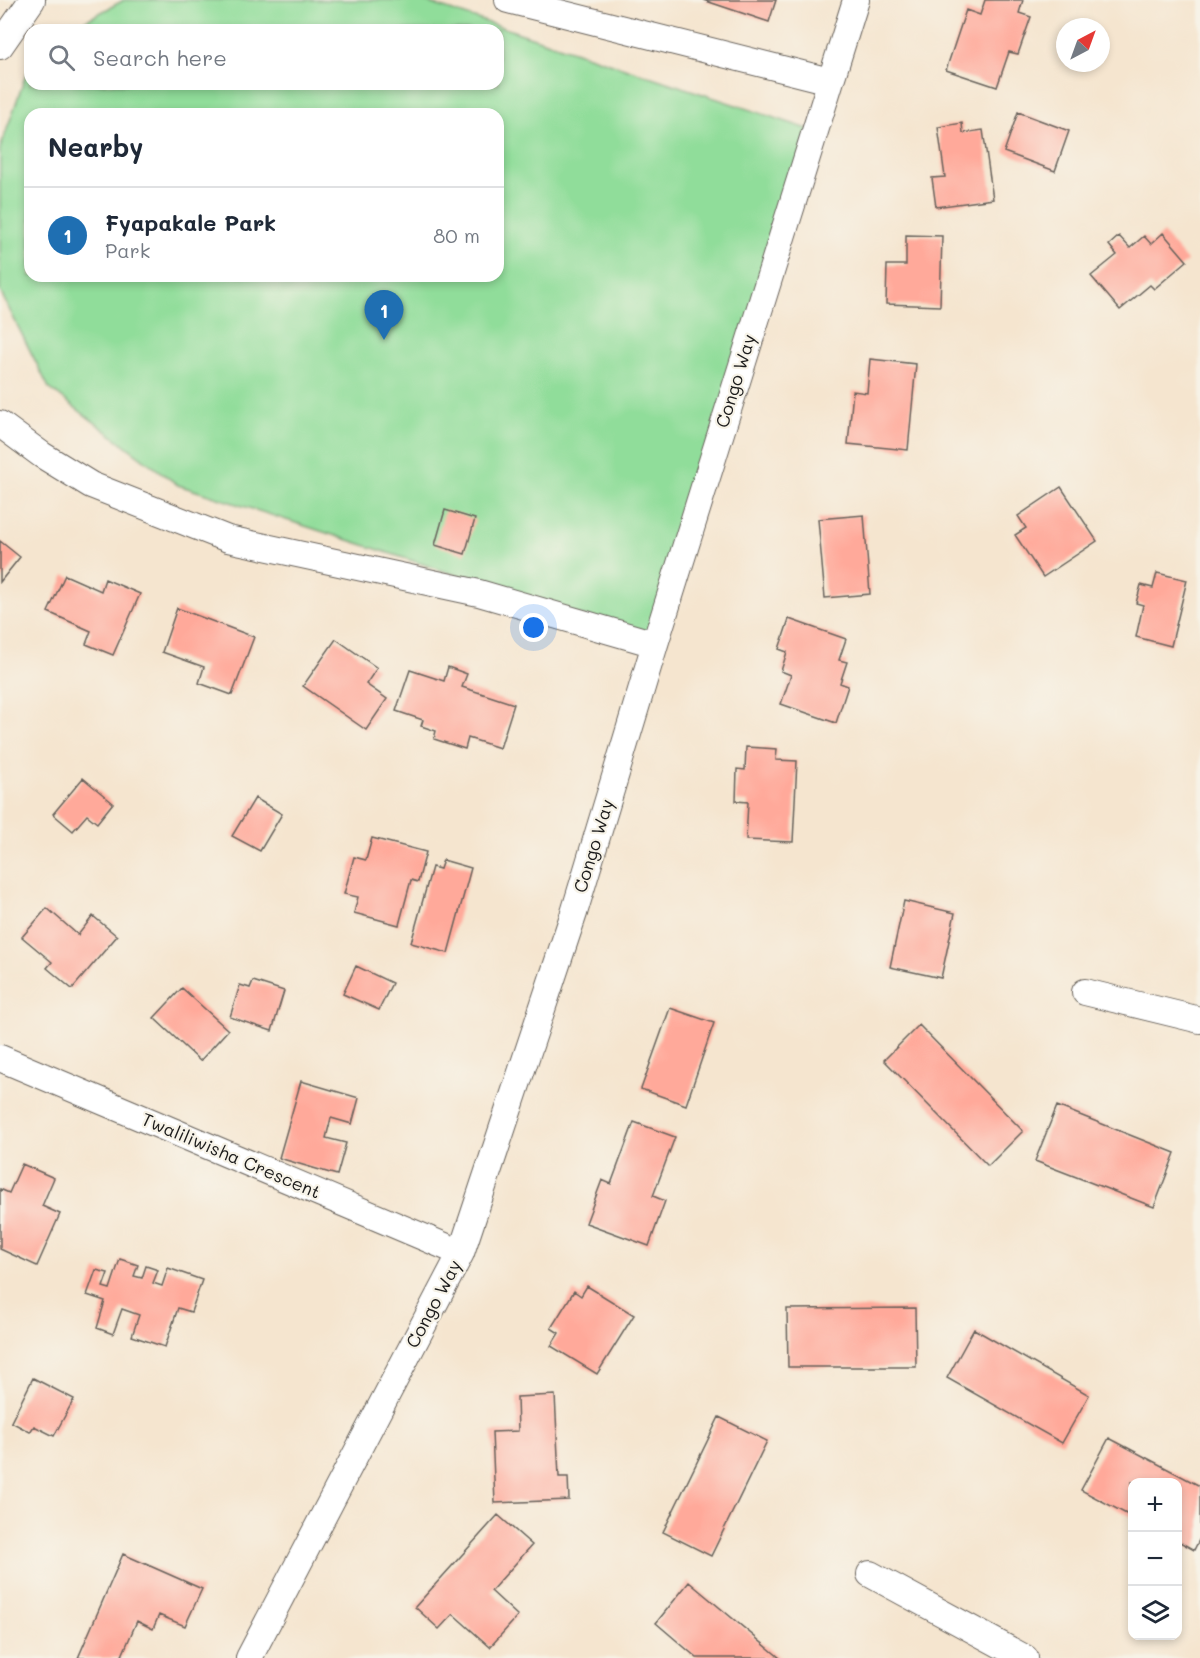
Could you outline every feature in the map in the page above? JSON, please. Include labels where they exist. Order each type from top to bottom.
[{"type":"street","points":[[0,46],[32,0]]},
{"type":"street","points":[[508,0],[830,81]]},
{"type":"street","name":"Congo Way","points":[[249,1658],[461,1254],[574,913],[655,644],[856,0]]},
{"type":"street","points":[[0,424],[42,455],[91,485],[228,538],[478,593],[655,644]]},
{"type":"street","points":[[1085,992],[1200,1020]]},
{"type":"street","name":"Twaliliwisha Crescent","points":[[0,1058],[461,1254]]},
{"type":"street","points":[[870,1574],[1025,1658]]},
{"type":"green space","points":[[124,0],[420,0],[492,24],[79,24]]},
{"type":"green space","points":[[504,28],[811,130],[648,637],[178,485],[49,388],[0,291],[0,149],[24,80],[24,90],[504,90]]},
{"type":"building","points":[[703,0],[776,0],[769,22]]},
{"type":"building","points":[[985,0],[1023,0],[1019,13],[1031,17],[1018,54],[1009,52],[997,87],[946,70],[966,10],[980,15]]},
{"type":"building","points":[[1018,112],[1069,131],[1055,171],[1004,152]]},
{"type":"building","points":[[962,123],[963,133],[983,130],[993,199],[936,207],[932,178],[945,177],[938,127]]},
{"type":"building","points":[[1163,233],[1187,261],[1154,289],[1150,285],[1120,310],[1091,276],[1117,255],[1109,245],[1119,236],[1130,248],[1144,236],[1151,244]]},
{"type":"building","points":[[906,235],[942,236],[940,306],[886,304],[887,265],[906,265]]},
{"type":"building","points":[[870,359],[916,364],[908,450],[848,444],[853,391],[867,393]]},
{"type":"building","points":[[1061,487],[1097,541],[1043,577],[1015,535],[1026,528],[1018,516]]},
{"type":"building","points":[[445,510],[475,519],[465,554],[435,545]]},
{"type":"building","points":[[864,515],[870,594],[825,598],[818,519]]},
{"type":"building","points":[[0,541],[20,557],[0,582]]},
{"type":"building","points":[[1157,573],[1187,580],[1171,646],[1136,637],[1143,605],[1136,603],[1141,585],[1153,588]]},
{"type":"building","points":[[65,575],[101,591],[105,579],[140,594],[113,655],[86,644],[91,631],[48,612]]},
{"type":"building","points":[[177,608],[254,637],[232,695],[199,683],[204,667],[162,652]]},
{"type":"building","points":[[789,619],[846,639],[839,660],[847,662],[840,683],[848,686],[836,723],[781,704],[791,675],[781,671],[787,652],[779,649]]},
{"type":"building","points":[[336,639],[377,668],[366,684],[387,699],[366,730],[303,686]]},
{"type":"building","points":[[448,667],[467,674],[462,687],[514,704],[500,748],[468,738],[465,749],[434,739],[436,731],[421,726],[423,720],[396,711],[410,670],[444,681]]},
{"type":"building","points":[[746,747],[777,749],[776,760],[797,761],[793,842],[746,840],[748,802],[736,801],[737,769],[745,770]]},
{"type":"building","points":[[83,778],[113,803],[97,823],[87,815],[73,831],[53,814]]},
{"type":"building","points":[[255,798],[282,814],[260,851],[232,836]]},
{"type":"building","points":[[372,838],[426,852],[418,882],[411,880],[399,925],[354,913],[358,897],[344,894],[354,857],[366,860]]},
{"type":"building","points":[[443,860],[471,868],[448,953],[411,943],[432,867],[440,869]]},
{"type":"building","points":[[904,901],[955,913],[941,978],[890,967]]},
{"type":"building","points":[[47,908],[78,935],[93,916],[117,936],[72,989],[47,968],[52,962],[22,937]]},
{"type":"building","points":[[356,966],[392,983],[379,1010],[343,994]]},
{"type":"building","points":[[253,981],[284,991],[272,1031],[230,1017],[240,985],[250,988]]},
{"type":"building","points":[[182,988],[228,1030],[200,1061],[154,1018]]},
{"type":"building","points":[[670,1008],[714,1023],[686,1105],[641,1089]]},
{"type":"building","points":[[919,1025],[1023,1131],[988,1166],[884,1060]]},
{"type":"building","points":[[301,1081],[359,1098],[352,1124],[331,1118],[326,1138],[346,1143],[337,1175],[279,1158]]},
{"type":"building","points":[[1057,1106],[1175,1153],[1154,1207],[1035,1161]]},
{"type":"building","points":[[634,1122],[675,1137],[653,1196],[665,1201],[649,1246],[586,1223],[602,1180],[611,1184]]},
{"type":"building","points":[[22,1164],[54,1178],[42,1206],[60,1214],[37,1266],[0,1249],[0,1189],[9,1193]]},
{"type":"building","points":[[120,1259],[138,1265],[134,1276],[142,1278],[146,1266],[158,1270],[153,1283],[162,1286],[168,1268],[202,1280],[191,1312],[178,1308],[165,1347],[132,1336],[139,1315],[122,1309],[113,1334],[97,1328],[105,1301],[87,1295],[96,1270],[108,1273],[103,1287],[110,1289]]},
{"type":"building","points":[[587,1286],[634,1315],[597,1374],[551,1346],[559,1333],[551,1328],[574,1291],[581,1296]]},
{"type":"building","points":[[915,1308],[916,1367],[788,1367],[787,1309]]},
{"type":"building","points":[[974,1329],[1089,1395],[1062,1443],[947,1378]]},
{"type":"building","points":[[33,1378],[74,1399],[54,1436],[34,1426],[30,1432],[11,1422]]},
{"type":"building","points":[[555,1395],[559,1477],[568,1477],[569,1500],[495,1503],[492,1432],[518,1431],[517,1397]]},
{"type":"building","points":[[719,1417],[767,1441],[711,1556],[663,1532]]},
{"type":"building","points":[[1109,1438],[1200,1486],[1200,1538],[1194,1550],[1182,1543],[1182,1478],[1128,1478],[1128,1515],[1081,1490]]},
{"type":"building","points":[[498,1515],[532,1545],[491,1591],[518,1616],[490,1647],[453,1614],[439,1629],[415,1607]]},
{"type":"building","points":[[123,1554],[202,1589],[185,1626],[159,1615],[153,1629],[137,1621],[121,1658],[78,1658]]},
{"type":"building","points":[[689,1582],[780,1658],[697,1658],[656,1623]]},
{"type":"place","name":"Fyapakale Park","points":[[384,340]]}]
